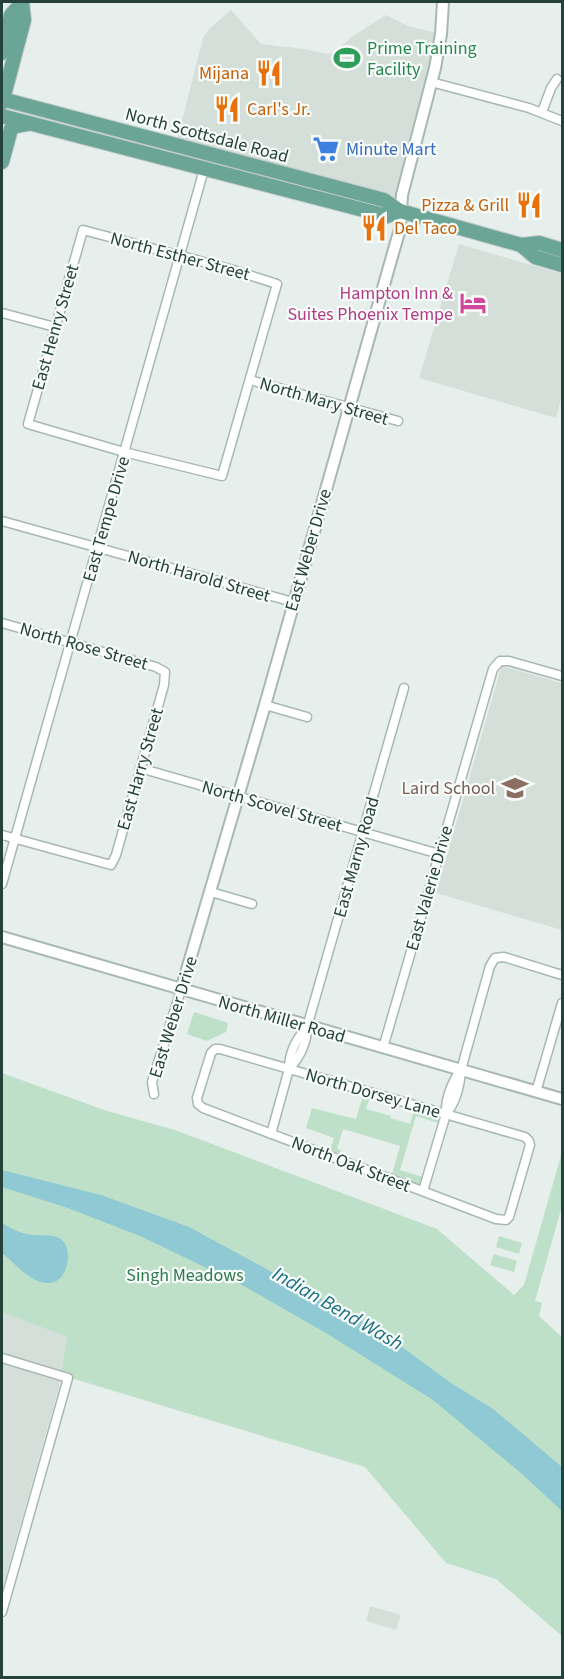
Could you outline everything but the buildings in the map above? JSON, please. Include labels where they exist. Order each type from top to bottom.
[{"type":"main road","points":[[2,53],[12,15],[22,2]]},
{"type":"main road","points":[[2,101],[24,20],[22,2]]},
{"type":"main road","name":"North Scottsdale Road","points":[[2,101],[384,200],[400,211],[521,245],[539,243],[562,250]]},
{"type":"main road","name":"North Scottsdale Road","points":[[2,116],[387,216],[400,211]]},
{"type":"main road","points":[[2,162],[11,129],[30,124]]},
{"type":"main road","name":"North Scottsdale Road","points":[[521,245],[535,257],[562,265]]},
{"type":"street","name":"East Weber Drive","points":[[154,1094],[152,1082],[211,892],[400,229],[402,195],[431,82],[441,34],[443,2]]},
{"type":"street","points":[[542,112],[557,79]]},
{"type":"street","points":[[431,82],[542,112],[562,121]]},
{"type":"street","name":"East Tempe Drive","points":[[2,884],[209,154]]},
{"type":"street","name":"North Esther Street","points":[[83,230],[277,284],[250,380]]},
{"type":"street","name":"East Henry Street","points":[[83,230],[28,424],[124,452]]},
{"type":"street","points":[[2,313],[55,327]]},
{"type":"street","points":[[124,452],[222,476],[250,380]]},
{"type":"street","name":"North Mary Street","points":[[250,380],[398,422]]},
{"type":"street","name":"North Harold Street","points":[[2,520],[293,602]]},
{"type":"street","name":"North Rose Street","points":[[2,623],[156,667],[165,672]]},
{"type":"street","name":"East Valerie Drive","points":[[383,1048],[493,669],[500,661],[509,661],[562,676]]},
{"type":"street","name":"East Harry Street","points":[[14,838],[111,865],[164,685],[165,672]]},
{"type":"street","name":"East Marny Road","points":[[271,1134],[290,1069],[296,1061],[296,1050],[307,1040],[307,1026],[404,688]]},
{"type":"street","points":[[265,705],[307,717]]},
{"type":"street","name":"North Scovel Street","points":[[140,768],[439,854]]},
{"type":"street","points":[[2,835],[14,838]]},
{"type":"street","points":[[211,892],[252,904]]},
{"type":"street","name":"North Miller Road","points":[[2,937],[562,1099]]},
{"type":"street","points":[[423,1191],[450,1102],[460,1082],[461,1070],[490,966],[495,958],[504,957],[562,975]]},
{"type":"street","points":[[536,1092],[562,1003]]},
{"type":"street","name":"North Dorsey Lane","points":[[198,1104],[197,1098],[211,1053],[215,1049],[220,1049],[525,1137],[530,1145],[509,1217],[506,1220]]},
{"type":"street","name":"North Oak Street","points":[[198,1104],[203,1108],[496,1219],[506,1220]]},
{"type":"street","points":[[2,1358],[68,1378],[2,1612]]},
{"type":"shaded area","points":[[231,10],[261,44],[326,54],[332,53],[353,36],[386,15],[408,26],[441,34],[400,211],[176,145],[203,38],[209,29]]},
{"type":"shaded area","points":[[459,244],[562,274],[562,395],[556,418],[419,378]]},
{"type":"shaded area","name":"Laird School","points":[[503,666],[562,683],[562,930],[436,893]]},
{"type":"shaded area","points":[[2,1312],[68,1337],[59,1387],[2,1590]]},
{"type":"shaded area","points":[[370,1606],[401,1615],[396,1630],[366,1621]]},
{"type":"green space","points":[[194,1012],[228,1023],[226,1032],[207,1041],[187,1034]]},
{"type":"green space","name":"Singh Meadows","points":[[2,1073],[107,1111],[175,1130],[437,1229],[514,1295],[524,1285],[562,1152],[562,1206],[535,1301],[542,1303],[539,1316],[562,1337],[562,1636],[496,1579],[446,1563],[365,1467],[61,1375],[67,1337],[2,1312]]},
{"type":"green space","points":[[363,1096],[370,1097],[366,1109],[410,1124],[414,1111],[437,1117],[438,1123],[416,1116],[400,1170],[423,1177],[421,1183],[418,1184],[392,1174],[400,1146],[343,1129],[337,1149],[341,1150],[340,1154],[330,1150],[334,1138],[306,1128],[312,1108],[356,1119]]},
{"type":"green space","points":[[499,1236],[522,1243],[519,1254],[496,1247]]},
{"type":"green space","points":[[494,1254],[517,1261],[514,1272],[490,1265]]},
{"type":"water","name":"Indian Bend Wash","points":[[2,1170],[101,1195],[189,1227],[379,1330],[451,1383],[493,1409],[562,1467],[562,1511],[522,1474],[433,1400],[326,1333],[242,1285],[140,1236],[68,1208],[2,1187]]},
{"type":"water","points":[[2,1223],[24,1233],[46,1235],[63,1241],[68,1260],[59,1279],[54,1282],[40,1282],[2,1253]]},
{"type":"place","name":"Prime Training Facility","points":[[347,58]]},
{"type":"place","name":"Mijana","points":[[269,73]]},
{"type":"place","name":"Carl's Jr.","points":[[227,109]]},
{"type":"place","name":"Minute Mart","points":[[326,149]]},
{"type":"place","name":"Pizza & Grill","points":[[529,205]]},
{"type":"place","name":"Del Taco","points":[[374,228]]},
{"type":"place","name":"Hampton Inn & Suites Phoenix Tempe","points":[[473,303]]},
{"type":"place","name":"Laird School","points":[[515,788]]}]
